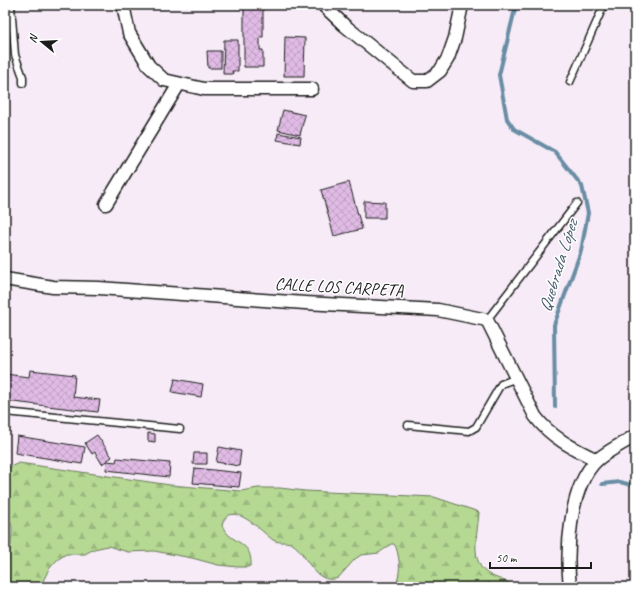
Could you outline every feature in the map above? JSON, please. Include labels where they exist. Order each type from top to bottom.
[{"type":"street","points":[[123,5],[129,33],[149,66],[164,80],[204,89],[312,89]]},
{"type":"street","points":[[324,5],[344,24],[414,81],[427,81],[440,71],[448,58],[455,38],[462,5]]},
{"type":"street","points":[[106,204],[180,84]]},
{"type":"street","name":"CALLE LOS CARPETA","points":[[5,279],[53,287],[99,288],[305,303],[438,310],[488,320]]},
{"type":"street","points":[[488,320],[536,416],[542,425],[566,444],[597,460]]},
{"type":"street","points":[[570,587],[567,564],[571,528],[576,502],[583,478],[597,460],[635,436]]},
{"type":"lane","points":[[11,5],[15,55],[23,77],[23,83]]},
{"type":"lane","points":[[570,82],[604,5]]},
{"type":"lane","points":[[488,320],[577,203]]},
{"type":"lane","points":[[408,425],[470,431],[476,427],[501,384],[517,378]]},
{"type":"lane","points":[[5,412],[180,429]]},
{"type":"green space","points":[[19,463],[170,485],[241,491],[258,488],[280,488],[305,491],[434,497],[479,512],[476,547],[479,563],[483,570],[490,575],[515,587],[396,587],[399,572],[399,558],[394,544],[391,544],[379,553],[361,555],[355,559],[338,578],[323,578],[317,574],[294,545],[273,540],[254,524],[239,515],[232,514],[226,517],[222,525],[230,536],[244,546],[248,551],[251,565],[248,567],[218,565],[192,558],[154,551],[128,552],[108,546],[94,549],[85,554],[66,554],[57,560],[49,569],[40,587],[5,587],[12,529],[4,505],[5,472],[10,467]]},
{"type":"building","points":[[244,5],[254,5],[254,8],[263,8],[263,37],[260,37],[260,50],[263,50],[263,67],[244,67]]},
{"type":"building","points":[[285,37],[305,38],[304,76],[284,76]]},
{"type":"building","points":[[224,40],[238,40],[238,71],[232,71],[233,74],[223,74]]},
{"type":"building","points":[[207,51],[221,51],[221,68],[208,68]]},
{"type":"building","points":[[283,110],[305,115],[300,135],[278,130]]},
{"type":"building","points":[[278,133],[301,137],[300,144],[277,140]]},
{"type":"building","points":[[349,182],[362,229],[334,236],[321,190]]},
{"type":"building","points":[[364,201],[385,202],[385,218],[364,218]]},
{"type":"building","points":[[30,370],[75,375],[73,397],[100,400],[98,412],[5,401],[5,374],[29,377]]},
{"type":"building","points":[[175,379],[203,384],[201,397],[172,392]]},
{"type":"building","points":[[148,433],[155,434],[155,442],[148,441]]},
{"type":"building","points":[[97,435],[112,457],[102,464],[95,452],[92,454],[85,443]]},
{"type":"building","points":[[17,436],[85,447],[82,464],[15,453]]},
{"type":"building","points":[[219,447],[241,451],[239,466],[216,462]]},
{"type":"building","points":[[194,453],[207,453],[207,464],[193,464]]},
{"type":"building","points":[[117,458],[170,463],[169,477],[106,470],[107,461],[116,462]]},
{"type":"building","points":[[195,468],[241,473],[239,487],[193,483]]},
{"type":"waterway","name":"Quebrada López","points":[[516,5],[499,75],[507,119],[514,129],[555,152],[582,186],[588,213],[581,251],[554,325],[555,407]]},
{"type":"waterway","name":"Quebrada López","points":[[602,484],[620,482],[635,486]]}]
